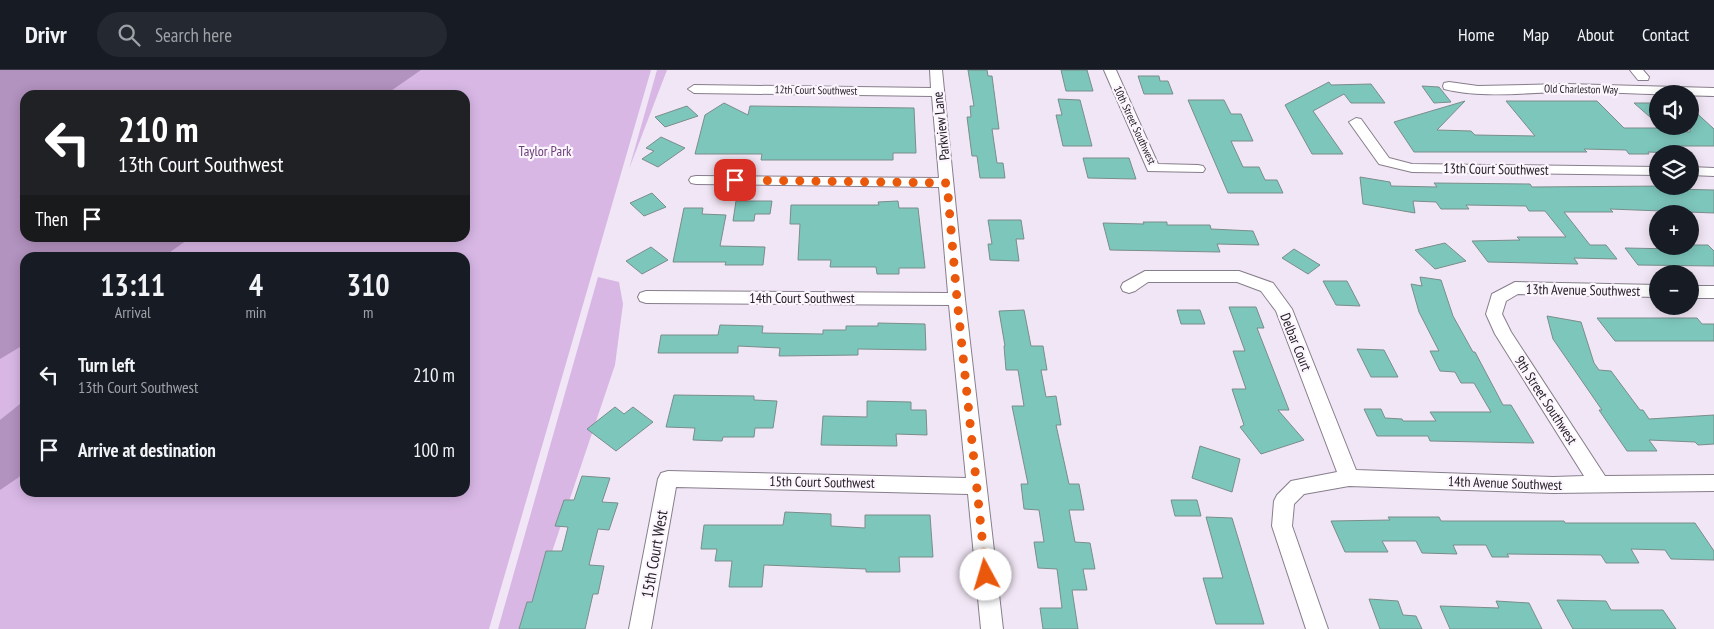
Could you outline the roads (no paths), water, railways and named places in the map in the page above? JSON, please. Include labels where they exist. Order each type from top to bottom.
[{"type":"street","name":"Parkview Lane","points":[[936,70],[957,299],[992,629]]},
{"type":"street","name":"10th Street Southwest","points":[[1110,70],[1153,168],[1198,169]]},
{"type":"street","name":"Old Charleston Way","points":[[1449,86],[1478,90],[1566,88],[1714,92]]},
{"type":"street","name":"12th Court Southwest","points":[[694,89],[938,92]]},
{"type":"street","name":"13th Court Southwest","points":[[1356,122],[1384,161],[1412,168],[1649,171]]},
{"type":"street","points":[[1699,171],[1714,172]]},
{"type":"street","points":[[696,180],[947,183]]},
{"type":"street","name":"Delbar Court","points":[[1128,287],[1145,276],[1239,276],[1267,287],[1284,309],[1348,478]]},
{"type":"street","name":"13th Avenue Southwest","points":[[1494,314],[1498,298],[1515,288],[1649,291]]},
{"type":"street","points":[[1699,292],[1714,292]]},
{"type":"street","name":"14th Court Southwest","points":[[646,297],[957,299]]},
{"type":"street","name":"9th Street Southwest","points":[[1494,314],[1504,334],[1600,485]]},
{"type":"street","name":"14th Avenue Southwest","points":[[1317,629],[1282,526],[1284,501],[1298,487],[1348,478],[1600,485],[1714,483]]},
{"type":"street","name":"15th Court Southwest","points":[[668,479],[976,486]]},
{"type":"street","name":"15th Court West","points":[[640,629],[668,479]]},
{"type":"park label","name":"Taylor Park","points":[[545,151]]}]
